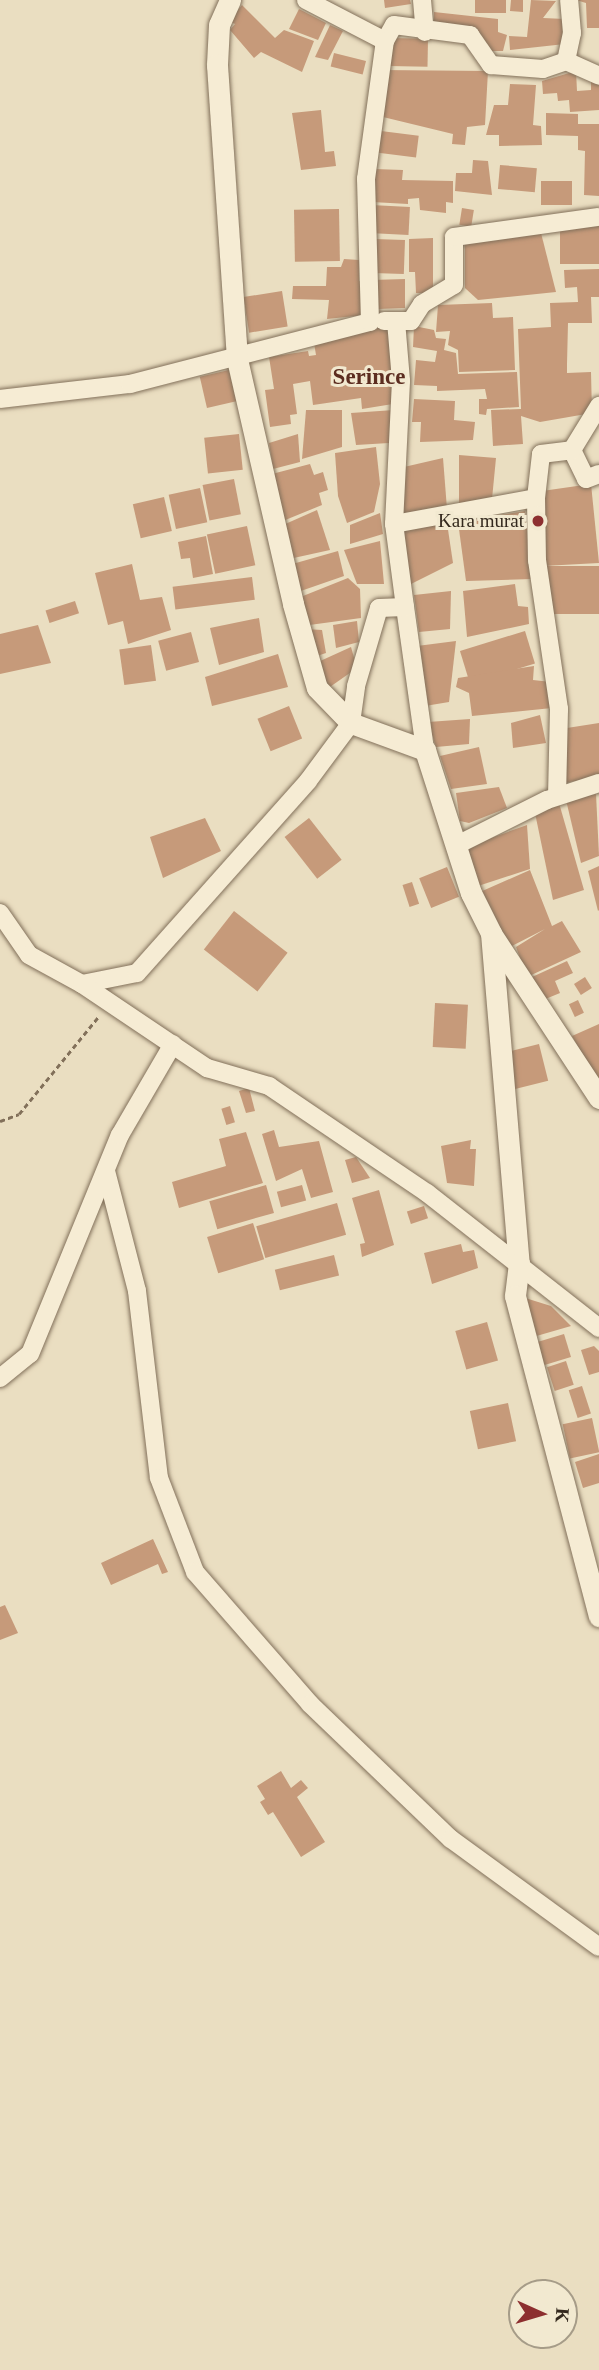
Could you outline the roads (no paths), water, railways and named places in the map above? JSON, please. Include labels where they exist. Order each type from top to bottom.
[{"type":"street","points":[[214,0],[219,24],[237,359],[317,688],[351,723],[425,750]]},
{"type":"street","points":[[219,24],[230,0]]},
{"type":"street","points":[[306,0],[384,41]]},
{"type":"street","points":[[422,0],[425,32]]},
{"type":"street","points":[[566,61],[572,33],[569,0]]},
{"type":"street","points":[[370,322],[366,178],[384,41],[394,25],[425,32],[470,35],[491,65],[543,69],[566,61],[599,76]]},
{"type":"street","points":[[0,400],[130,384],[237,359],[370,322],[411,321],[422,304],[454,285],[454,237],[599,216]]},
{"type":"street","points":[[396,321],[401,414],[394,524],[425,750],[459,844],[471,893],[491,933],[599,1098]]},
{"type":"street","points":[[572,450],[599,406]]},
{"type":"street","points":[[572,450],[586,479],[599,474]]},
{"type":"street","points":[[557,796],[559,709],[537,560],[536,498],[541,454],[572,450]]},
{"type":"street","points":[[394,524],[536,498]]},
{"type":"street","points":[[82,984],[137,974],[308,781],[351,723],[356,686],[379,608],[405,607]]},
{"type":"street","points":[[459,844],[557,796],[599,783]]},
{"type":"street","points":[[0,913],[29,955],[82,984],[207,1068],[269,1086],[519,1263],[599,1328]]},
{"type":"street","points":[[491,933],[519,1263],[515,1296],[524,1345],[599,1616]]},
{"type":"street","points":[[0,1378],[30,1354],[120,1135],[173,1044]]},
{"type":"street","points":[[106,1171],[137,1291],[159,1478],[195,1572],[310,1704],[451,1839],[599,1947]]},
{"type":"place","name":"Kara murat","points":[[538,521]]},
{"type":"district","name":"Serince","points":[[369,377]]}]
